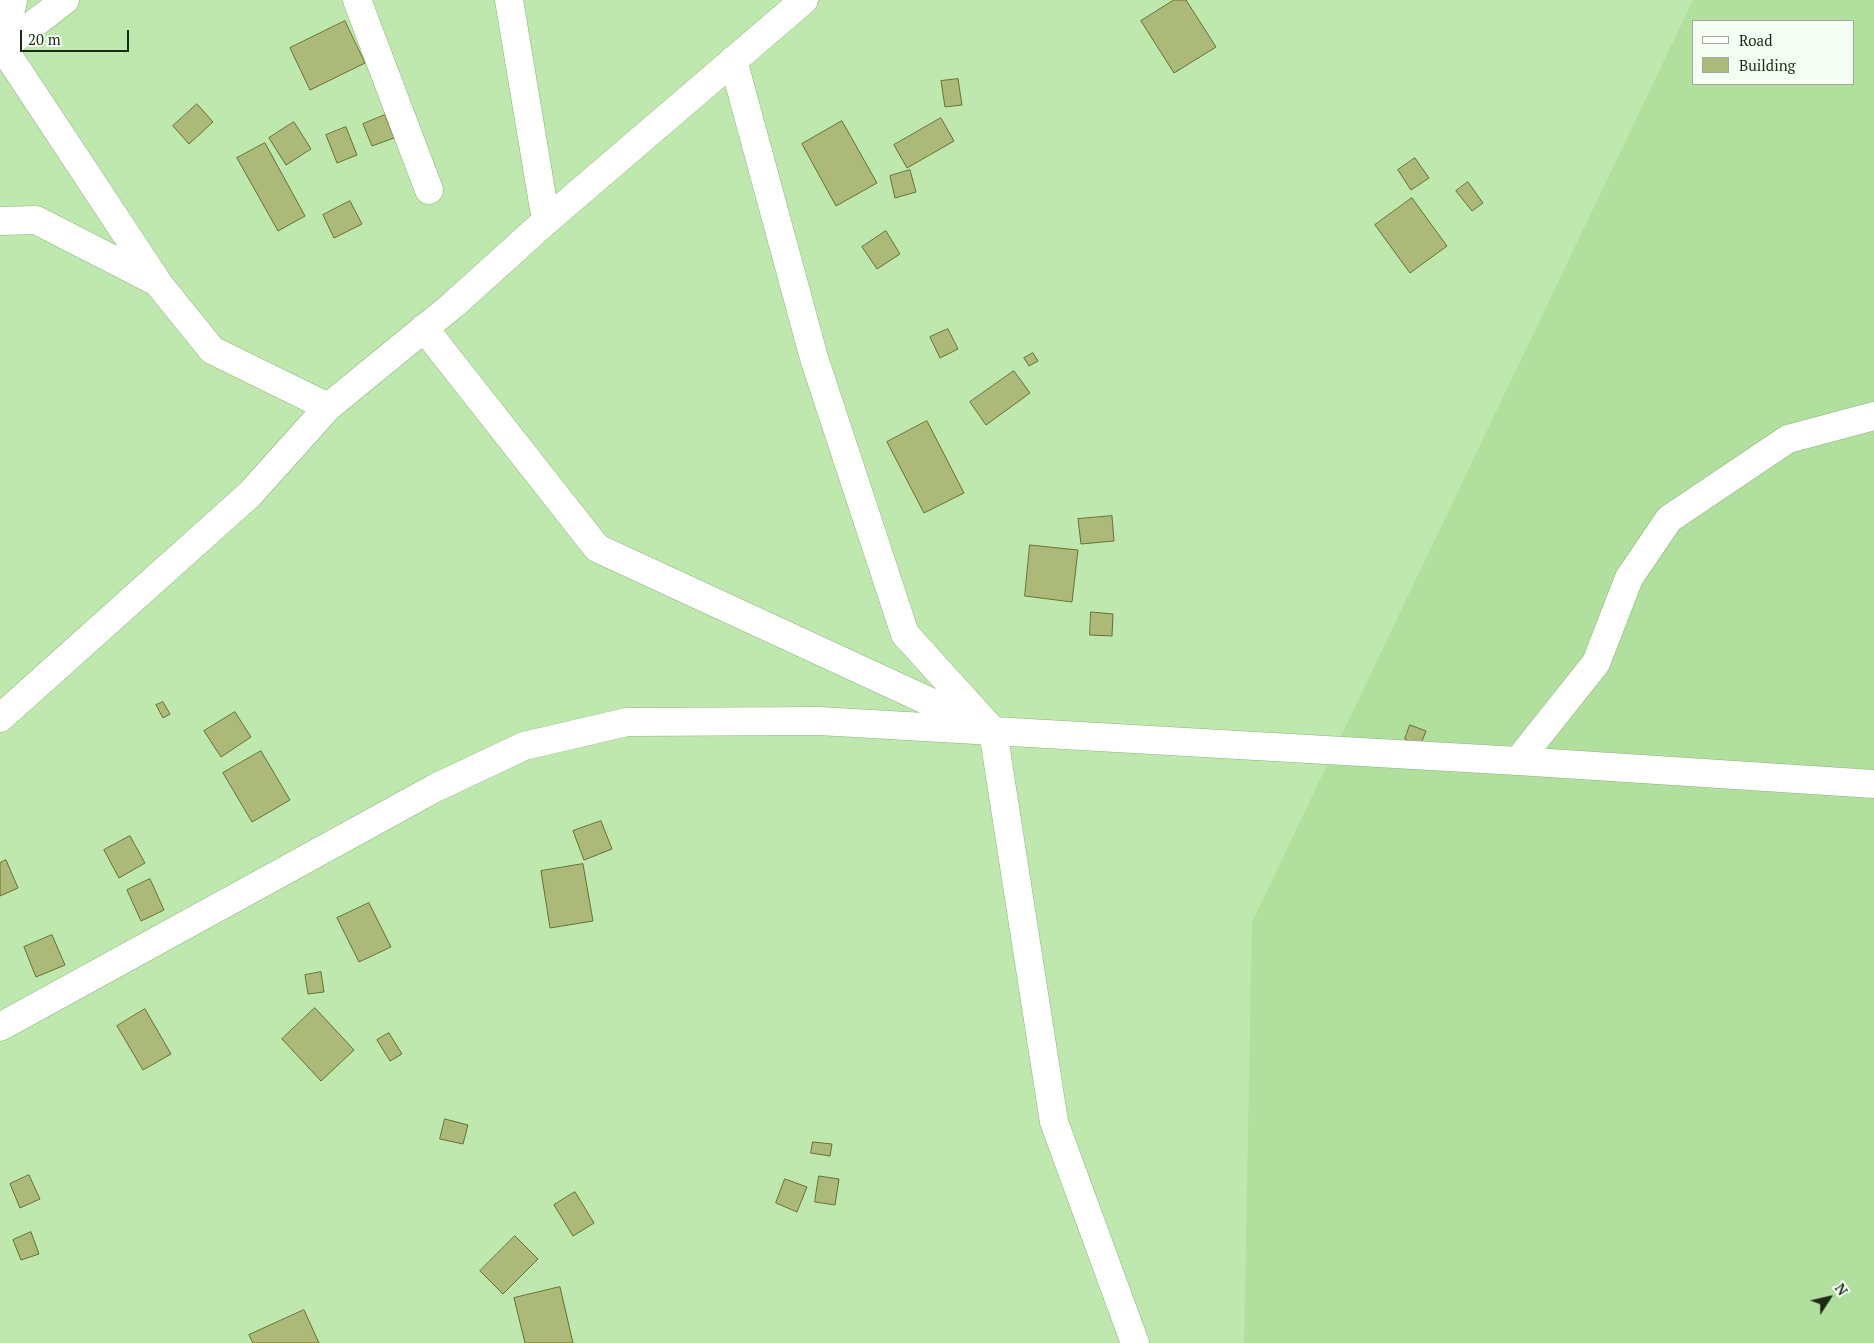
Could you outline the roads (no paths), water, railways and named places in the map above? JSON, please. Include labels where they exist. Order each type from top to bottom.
[{"type":"street","points":[[12,0],[3,48],[157,282],[212,350],[328,406]]},
{"type":"street","points":[[3,48],[65,0]]},
{"type":"street","points":[[357,0],[429,190]]},
{"type":"street","points":[[508,0],[546,221]]},
{"type":"street","points":[[0,718],[250,494],[328,406],[453,305],[546,221],[804,0]]},
{"type":"street","points":[[733,60],[814,358],[905,634],[993,731],[1054,1122],[1135,1343]]},
{"type":"street","points":[[0,221],[36,220],[157,282]]},
{"type":"street","points":[[424,328],[596,548],[993,731]]},
{"type":"street","points":[[1518,761],[1596,663],[1629,578],[1669,518],[1788,439],[1874,416]]},
{"type":"street","points":[[0,1027],[436,788],[524,746],[627,722],[819,721],[1518,761],[1874,784]]}]
